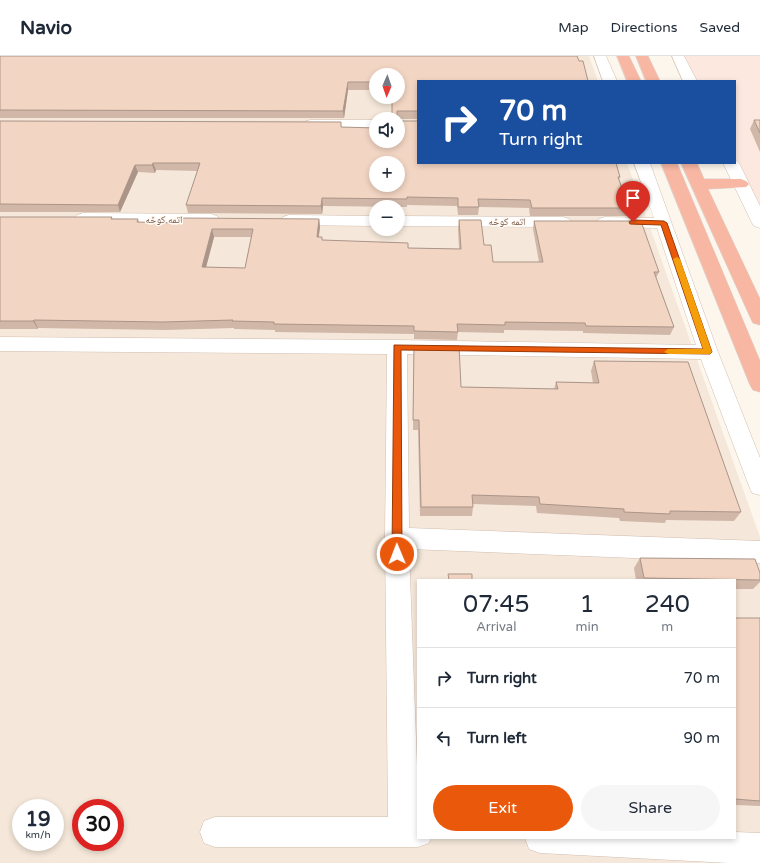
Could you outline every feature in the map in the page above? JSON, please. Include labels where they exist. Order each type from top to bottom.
[{"type":"highway","points":[[623,56],[634,80]]},
{"type":"highway","points":[[642,56],[653,80]]},
{"type":"highway","points":[[668,164],[760,384]]},
{"type":"highway","points":[[689,164],[760,319]]},
{"type":"highway","points":[[698,184],[741,184]]},
{"type":"street","points":[[600,56],[610,80]]},
{"type":"street","points":[[678,56],[690,80]]},
{"type":"street","points":[[298,124],[369,124]]},
{"type":"street","points":[[642,164],[708,352],[760,486]]},
{"type":"street","points":[[731,164],[760,223]]},
{"type":"street","name":"اتمه کوڅه","points":[[70,218],[227,220]]},
{"type":"street","points":[[274,220],[369,220]]},
{"type":"street","name":"اتمه کوڅه","points":[[405,221],[664,223]]},
{"type":"street","points":[[0,344],[397,347],[708,352]]},
{"type":"street","points":[[215,832],[411,831],[397,538],[397,347]]},
{"type":"street","points":[[397,538],[760,552]]},
{"type":"street","points":[[560,839],[760,849]]},
{"type":"shaded area","points":[[0,56],[589,56],[598,80],[417,80],[417,164],[627,164],[760,537],[760,863],[0,863]]},
{"type":"shaded area","points":[[678,56],[760,56],[760,223],[735,164],[736,80],[690,80]]},
{"type":"building","points":[[0,56],[577,56],[579,61],[583,61],[588,80],[417,80],[417,111],[392,112],[392,104],[405,104],[405,68],[369,68],[369,82],[348,82],[343,111],[0,110]]},
{"type":"building","points":[[754,120],[760,120],[760,133]]},
{"type":"building","points":[[0,121],[341,122],[341,127],[369,128],[369,148],[405,148],[405,121],[417,121],[417,164],[616,164],[620,177],[618,177],[629,208],[532,208],[530,200],[478,199],[479,207],[458,207],[458,198],[407,197],[407,199],[322,198],[321,206],[186,205],[200,163],[153,163],[152,165],[135,165],[118,205],[0,204]]},
{"type":"building","points":[[0,217],[112,217],[111,219],[138,219],[137,222],[179,223],[181,218],[319,219],[317,237],[322,237],[322,240],[408,243],[408,248],[461,249],[459,220],[481,220],[484,245],[491,245],[493,262],[543,262],[534,221],[634,221],[635,224],[642,224],[659,272],[654,272],[674,327],[586,326],[585,323],[505,322],[505,325],[457,324],[458,332],[414,331],[414,326],[274,324],[274,322],[232,321],[233,320],[163,322],[34,320],[0,321]],"holes":[[[212,229],[253,229],[245,268],[202,267]]]},
{"type":"building","points":[[414,346],[459,346],[461,387],[558,389],[556,382],[599,383],[594,361],[688,362],[741,512],[670,511],[670,514],[624,512],[624,509],[540,504],[539,497],[472,495],[473,507],[421,507],[419,420],[413,420]]},
{"type":"building","points":[[640,558],[755,559],[760,573],[760,580],[644,578]]},
{"type":"building","points":[[448,574],[472,574],[472,579],[449,579]]},
{"type":"building","points":[[736,618],[760,618],[760,801],[736,799]]},
{"type":"slow traffic","points":[[668,352],[708,352],[677,259]]},
{"type":"route","points":[[397,554],[397,347],[708,352],[664,223],[633,222]]}]
